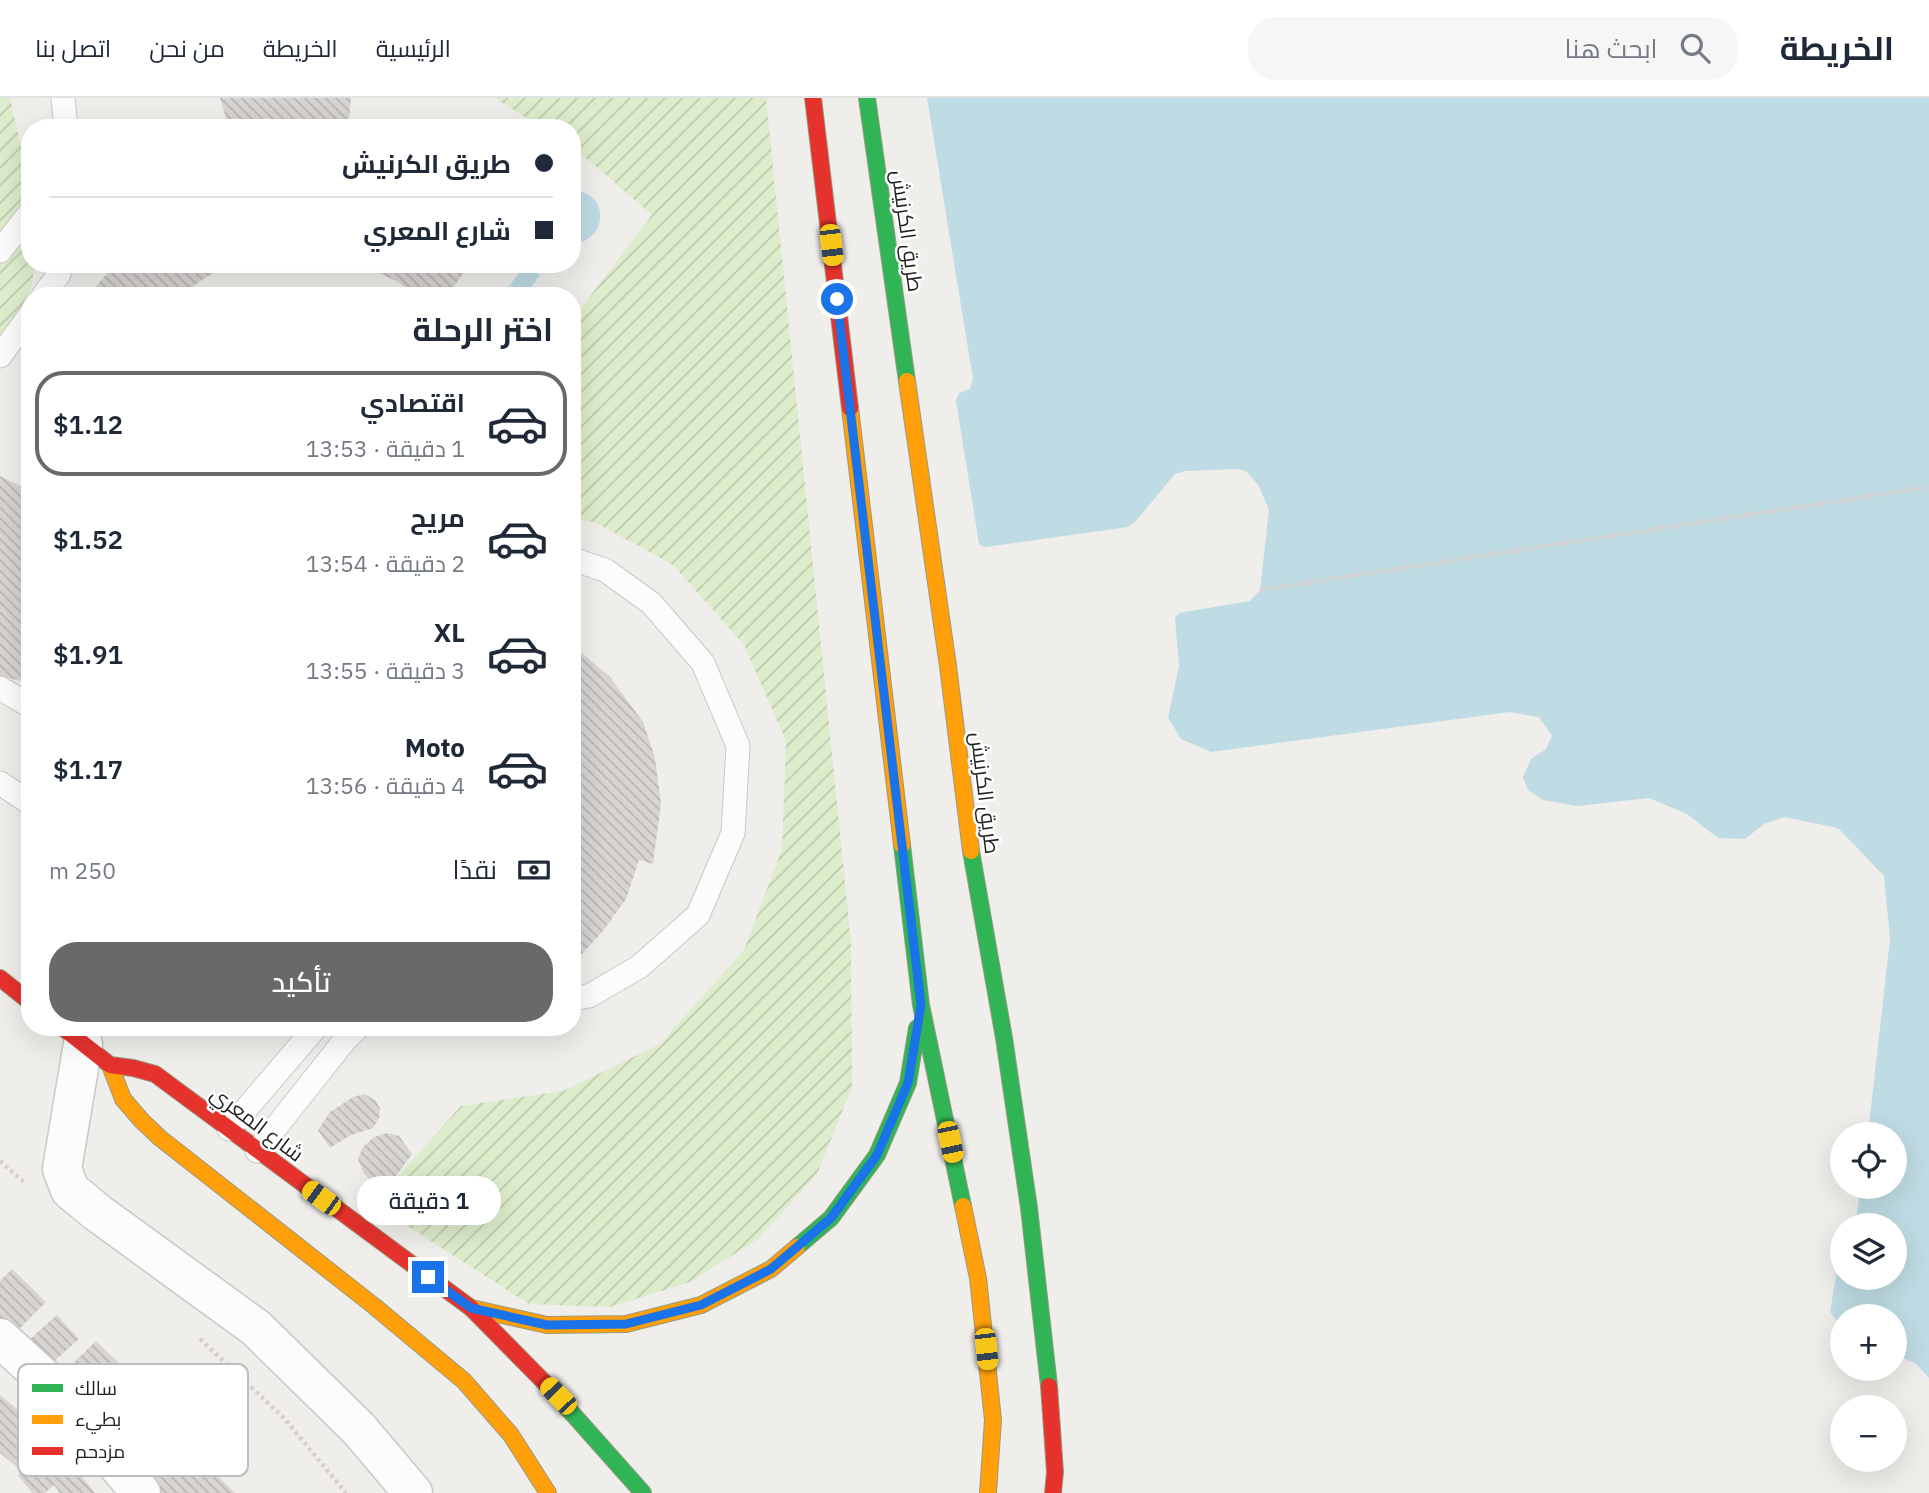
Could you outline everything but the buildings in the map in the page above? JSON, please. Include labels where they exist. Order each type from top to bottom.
[{"type":"main road","points":[[813,98],[921,1005],[978,1278],[993,1420],[988,1493]]},
{"type":"main road","name":"طريق الكرنيش","points":[[867,98],[948,666],[973,865],[1004,1038],[1029,1208],[1047,1364],[1055,1472],[1053,1493]]},
{"type":"main road","points":[[0,978],[21,995]]},
{"type":"main road","points":[[471,1308],[547,1325],[626,1324],[701,1305],[771,1269],[831,1218],[877,1155],[908,1083],[921,1005]]},
{"type":"main road","points":[[85,1046],[123,1099],[160,1138],[374,1306],[464,1381],[511,1435],[548,1493]]},
{"type":"main road","name":"شارع المعري","points":[[85,1046],[133,1068],[155,1074],[471,1308],[558,1396],[643,1493]]},
{"type":"street","points":[[85,1046],[62,1169],[70,1190],[256,1328],[359,1429],[413,1493]]},
{"type":"street","points":[[0,1338],[29,1364]]},
{"type":"street","points":[[127,1476],[141,1493]]},
{"type":"lane","points":[[62,98],[65,119]]},
{"type":"lane","points":[[0,251],[21,224]]},
{"type":"lane","points":[[0,356],[21,327]]},
{"type":"lane","points":[[581,562],[605,570],[651,603],[703,663],[738,746],[733,833],[698,915],[639,967],[589,996],[581,997]]},
{"type":"lane","points":[[0,688],[21,701]]},
{"type":"lane","points":[[0,783],[21,797]]},
{"type":"lane","points":[[229,1129],[308,1036]]},
{"type":"lane","points":[[257,1151],[349,1036]]},
{"type":"path","points":[[1260,590],[1929,487]]},
{"type":"green space","points":[[0,98],[10,98],[21,147],[21,273],[34,273],[31,287],[21,287],[21,317],[0,347]]},
{"type":"green space","points":[[495,98],[766,98],[851,942],[852,1087],[817,1174],[758,1239],[690,1282],[610,1307],[529,1304],[373,1204],[461,1106],[563,1091],[660,1044],[744,950],[782,849],[786,741],[744,645],[673,565],[594,522],[581,520],[581,308],[652,215],[581,155],[581,119],[528,119]]},
{"type":"water","points":[[927,98],[1929,98],[1929,1378],[1915,1363],[1907,1360],[1907,1304],[1831,1304],[1834,1290],[1907,1290],[1907,1213],[1857,1213],[1859,1199],[1907,1199],[1907,1122],[1869,1122],[1890,939],[1884,876],[1838,828],[1784,817],[1764,824],[1745,839],[1718,838],[1687,814],[1649,798],[1577,806],[1543,800],[1528,790],[1523,777],[1531,759],[1546,749],[1552,736],[1539,717],[1510,712],[1211,752],[1181,739],[1168,718],[1179,666],[1175,618],[1179,613],[1250,601],[1260,590],[1269,510],[1259,486],[1246,471],[1237,469],[1185,471],[1175,474],[1128,527],[985,547],[979,544],[956,401],[959,393],[970,389],[973,379]]},
{"type":"water","points":[[581,192],[593,198],[600,216],[593,234],[581,242]]},
{"type":"water","points":[[519,273],[540,275],[531,287],[508,287]]},
{"type":"traffic: fast","points":[[867,98],[907,381]]},
{"type":"traffic: fast","points":[[902,845],[921,1005],[963,1206]]},
{"type":"traffic: fast","points":[[971,851],[1004,1038],[1029,1208],[1049,1386]]},
{"type":"traffic: fast","points":[[797,1247],[831,1218],[877,1155],[908,1083],[917,1028]]},
{"type":"traffic: fast","points":[[547,1385],[643,1493]]},
{"type":"traffic: slow","points":[[907,381],[948,666],[971,851]]},
{"type":"traffic: slow","points":[[850,408],[902,845]]},
{"type":"traffic: slow","points":[[110,1065],[123,1099],[160,1138],[374,1306],[464,1381],[511,1435],[548,1493]]},
{"type":"traffic: slow","points":[[963,1206],[978,1278],[993,1420],[988,1493]]},
{"type":"traffic: slow","points":[[471,1308],[547,1325],[626,1324],[701,1305],[771,1269],[797,1247]]},
{"type":"traffic: jam","points":[[813,98],[850,408]]},
{"type":"traffic: jam","points":[[0,978],[21,995]]},
{"type":"traffic: jam","points":[[73,1036],[110,1065],[155,1074],[471,1308],[547,1385]]},
{"type":"traffic: jam","points":[[1049,1386],[1055,1472],[1053,1493]]},
{"type":"route","points":[[428,1277],[471,1308],[547,1325],[626,1324],[701,1305],[771,1269],[831,1218],[877,1155],[908,1083],[921,1005],[837,299]]}]
